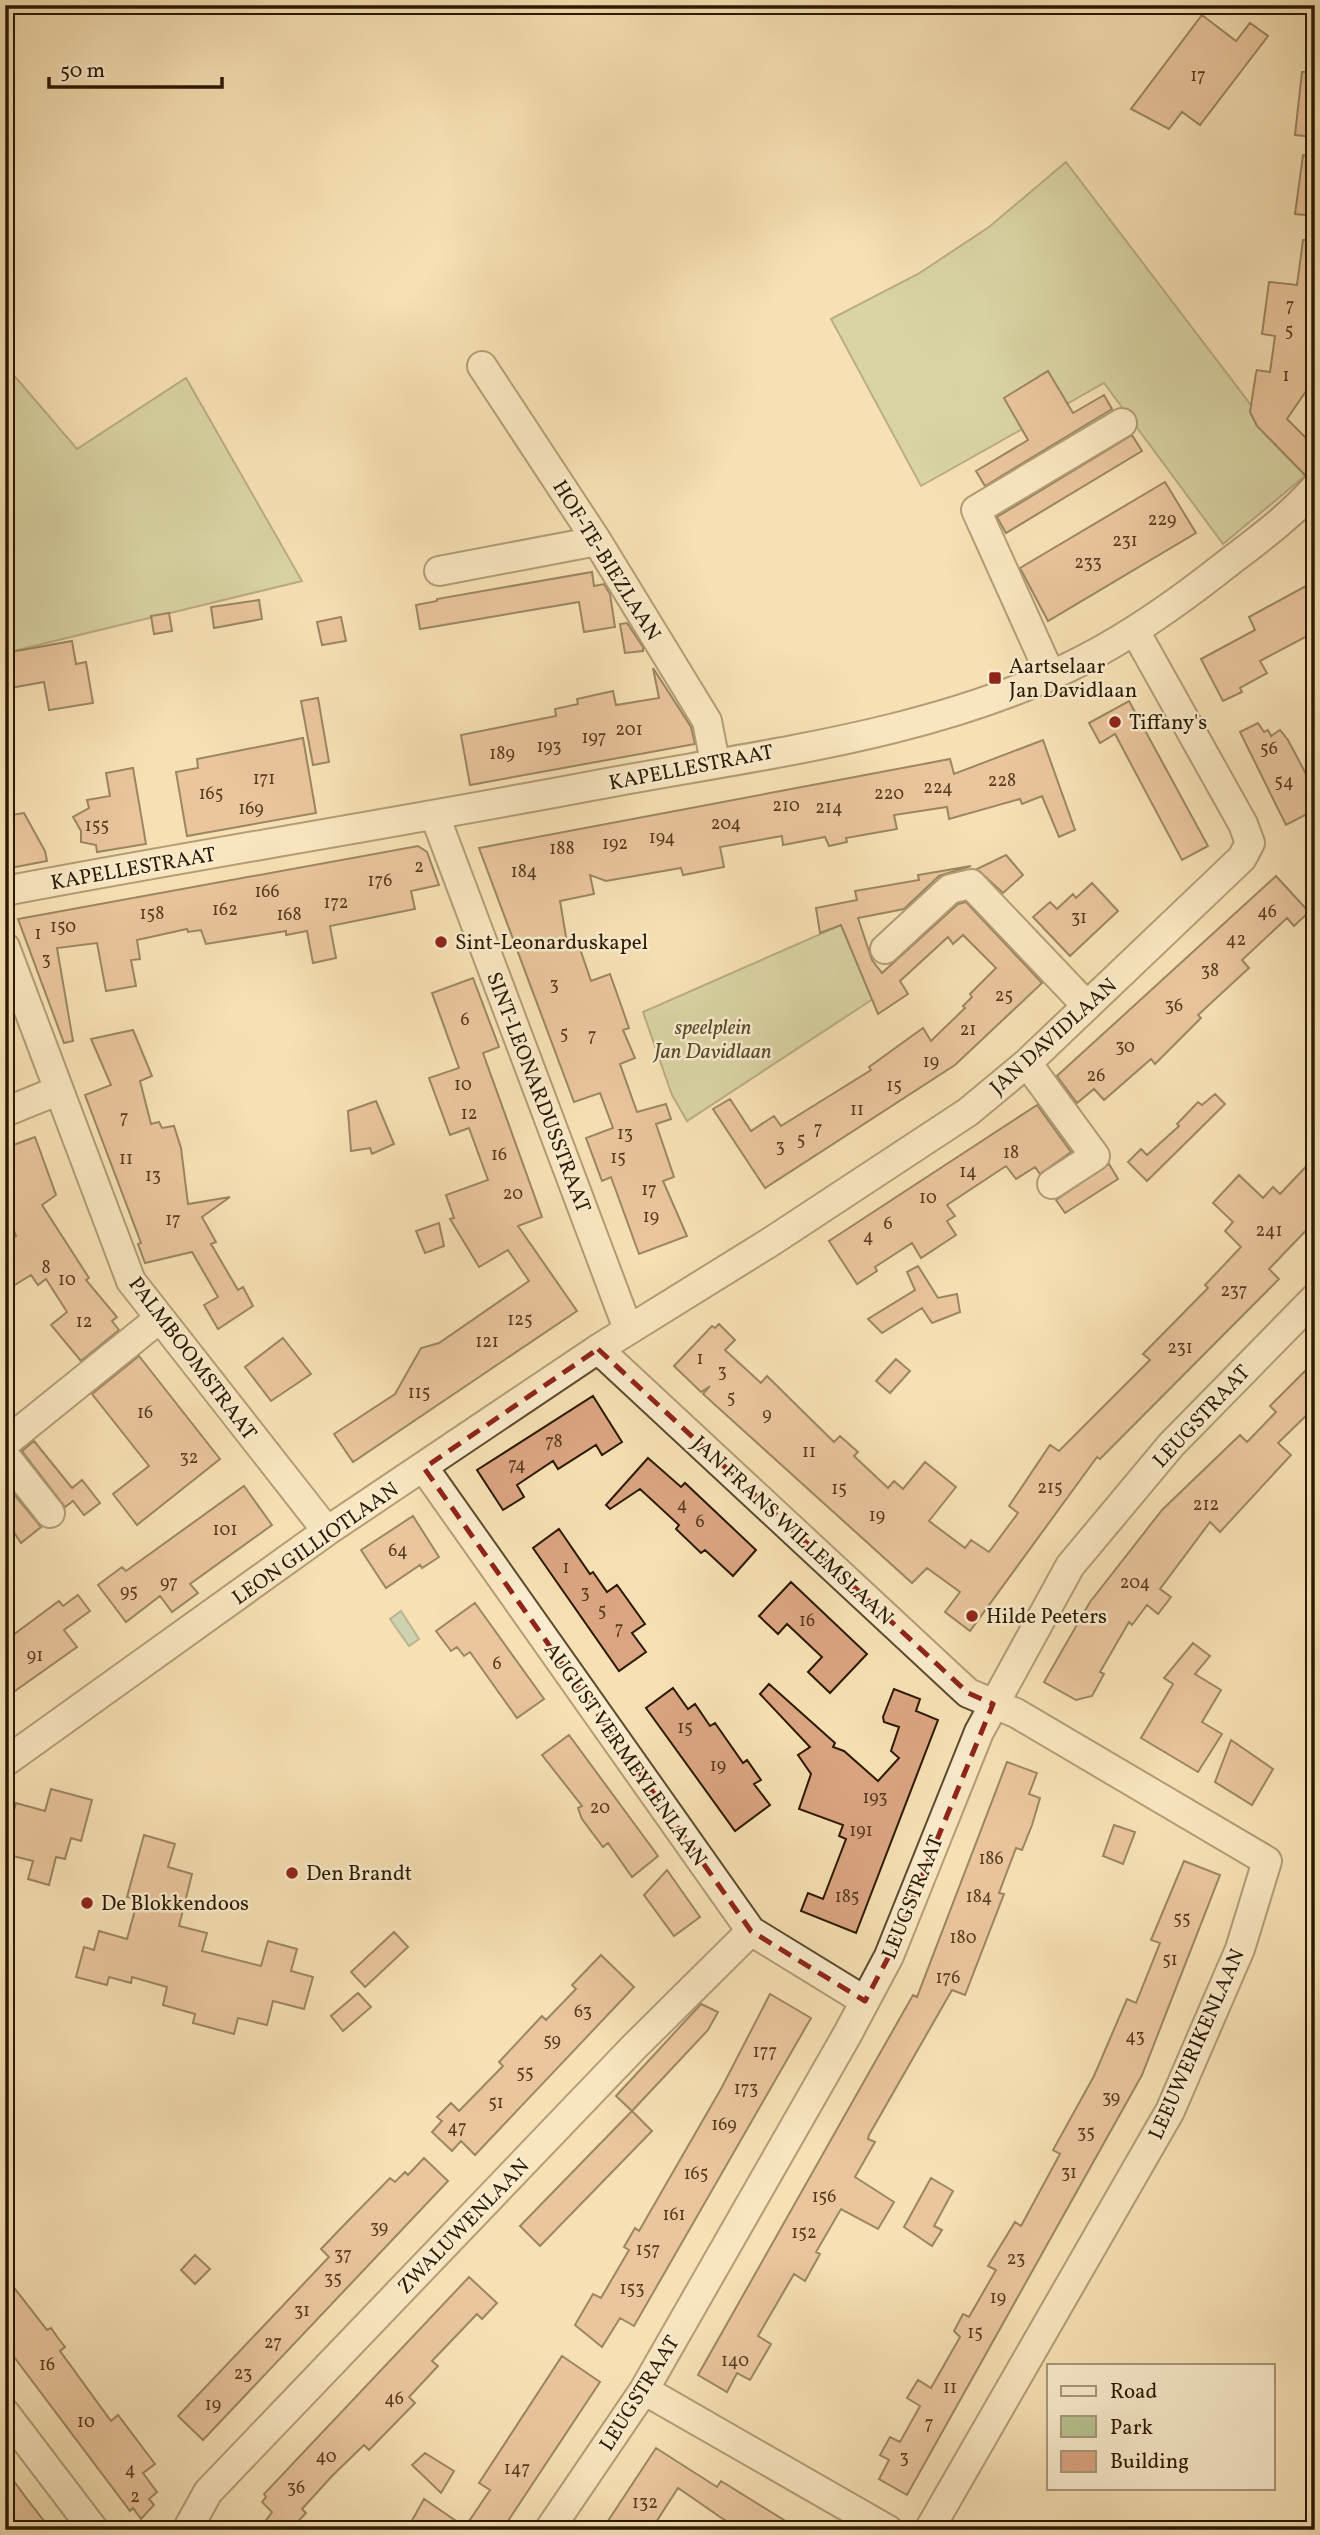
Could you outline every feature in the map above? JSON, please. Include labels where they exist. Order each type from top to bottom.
[{"type":"street","name":"HOF-TE-BIEZLAAN","points":[[482,366],[597,541],[707,721],[715,762]]},
{"type":"street","points":[[1050,674],[976,510],[1122,423]]},
{"type":"street","name":"KAPELLESTRAAT","points":[[5,891],[435,816],[853,737],[923,720],[1083,661],[1135,631],[1190,593],[1272,529],[1315,488]]},
{"type":"street","points":[[439,571],[597,541]]},
{"type":"street","name":"JAN DAVIDLAAN","points":[[628,1329],[772,1241],[957,1119],[1027,1063],[1242,858],[1250,843],[1243,824],[1135,631]]},
{"type":"street","name":"SINT-LEONARDUSSTRAAT","points":[[435,816],[628,1329]]},
{"type":"street","points":[[885,949],[950,889],[971,884],[1087,1006]]},
{"type":"street","name":"PALMBOOMSTRAAT","points":[[5,947],[57,1091],[131,1281],[327,1531]]},
{"type":"street","points":[[1027,1063],[1095,1156],[1052,1184]]},
{"type":"street","points":[[5,1112],[57,1091]]},
{"type":"street","name":"LEUGSTRAAT","points":[[549,2530],[644,2390],[765,2183],[865,2001],[889,1956],[993,1704],[1070,1566],[1171,1445],[1315,1298]]},
{"type":"street","points":[[5,1443],[160,1318]]},
{"type":"street","name":"LEON GILLIOTLAAN","points":[[5,1762],[327,1531],[628,1329]]},
{"type":"street","name":"JAN FRANS WILLEMSLAAN","points":[[598,1349],[968,1693],[993,1704]]},
{"type":"street","points":[[5,1456],[50,1513]]},
{"type":"street","name":"AUGUST VERMEYLENLAAN","points":[[424,1468],[751,1931],[865,2001]]},
{"type":"street","name":"LEEUWERIKENLAAN","points":[[929,2530],[1170,2111],[1240,1949],[1267,1861],[1016,1713],[993,1704]]},
{"type":"street","name":"ZWALUWENLAAN","points":[[187,2530],[208,2492],[625,2057],[751,1931]]},
{"type":"street","points":[[644,2390],[888,2530]]},
{"type":"street","points":[[10,2427],[94,2530]]},
{"type":"highlighted area","points":[[598,1349],[968,1693],[993,1704],[889,1956],[865,2001],[751,1931],[424,1468]]},
{"type":"green space","points":[[1066,162],[1305,476],[1223,544],[1104,383],[921,486],[831,319],[918,274],[989,227]]},
{"type":"green space","points":[[5,365],[77,449],[186,378],[302,581],[5,653]]},
{"type":"green space","name":"speelplein Jan Davidlaan","points":[[841,925],[873,999],[687,1121],[672,1095],[643,1012]]},
{"type":"shaded area","points":[[401,1611],[419,1639],[409,1646],[390,1619]]},
{"type":"building","points":[[1202,15],[1236,41],[1250,23],[1268,36],[1200,125],[1182,112],[1169,129],[1131,109]]},
{"type":"building","points":[[1302,72],[1315,72],[1315,137],[1295,135]]},
{"type":"building","points":[[1303,155],[1315,156],[1315,216],[1295,214]]},
{"type":"building","points":[[1303,240],[1315,240],[1315,378],[1287,419],[1315,447],[1315,466],[1305,475],[1257,426],[1250,412],[1257,370],[1270,372],[1275,336],[1262,334],[1269,282],[1297,285]]},
{"type":"building","points":[[1048,371],[1073,413],[1104,395],[1112,409],[985,486],[976,471],[1028,440],[1004,398]]},
{"type":"building","points":[[1132,435],[1142,451],[1006,533],[997,517]]},
{"type":"building","points":[[1165,482],[1196,533],[1048,621],[1020,568]]},
{"type":"building","points":[[592,572],[594,586],[604,584],[610,594],[615,627],[584,632],[579,602],[420,629],[416,605]]},
{"type":"building","points":[[1315,581],[1315,632],[1260,661],[1267,673],[1240,688],[1242,692],[1223,701],[1201,659],[1255,630],[1249,617]]},
{"type":"building","points":[[259,600],[262,619],[214,628],[211,607]]},
{"type":"building","points":[[169,613],[172,631],[154,634],[151,616]]},
{"type":"building","points":[[341,617],[346,641],[322,645],[317,622]]},
{"type":"building","points":[[627,623],[643,651],[625,653],[620,624]]},
{"type":"building","points":[[72,641],[76,664],[86,662],[93,703],[49,710],[44,682],[10,688],[5,653]]},
{"type":"building","points":[[653,668],[691,727],[695,744],[470,785],[461,735],[556,716],[555,709],[578,704],[577,699],[613,691],[616,705],[659,698]]},
{"type":"building","points":[[318,698],[329,762],[313,765],[301,701]]},
{"type":"building","points":[[1129,701],[1208,846],[1182,860],[1115,734],[1100,743],[1089,723]]},
{"type":"building","points":[[1258,723],[1264,732],[1268,730],[1271,736],[1280,730],[1315,791],[1315,810],[1286,825],[1240,732]]},
{"type":"building","points":[[303,738],[316,813],[187,836],[176,772],[198,768],[197,759]]},
{"type":"building","points":[[1043,740],[1075,830],[1059,837],[1042,796],[1022,804],[1020,799],[949,819],[947,807],[894,815],[897,829],[846,838],[847,842],[829,846],[825,837],[783,845],[782,836],[720,847],[724,867],[683,875],[681,868],[606,881],[590,875],[594,894],[560,901],[567,943],[577,940],[591,981],[610,974],[629,1028],[623,1030],[635,1058],[620,1064],[637,1112],[666,1104],[671,1119],[656,1124],[674,1177],[663,1181],[687,1236],[639,1254],[611,1177],[602,1181],[586,1138],[613,1128],[600,1093],[574,1102],[479,848],[950,759],[954,774]]},
{"type":"building","points":[[133,768],[146,844],[97,852],[96,845],[81,842],[81,831],[73,817],[89,808],[87,800],[110,796],[106,773]]},
{"type":"building","points":[[24,813],[45,851],[47,861],[5,869],[5,816]]},
{"type":"building","points":[[418,846],[427,852],[439,885],[411,891],[415,909],[330,926],[336,958],[313,963],[307,931],[286,935],[286,931],[206,944],[201,930],[188,932],[187,929],[137,940],[140,959],[131,960],[136,986],[106,991],[97,943],[57,948],[73,1041],[64,1043],[18,919]]},
{"type":"building","points":[[1006,855],[1023,875],[1003,893],[977,869]]},
{"type":"building","points":[[971,866],[939,876],[904,909],[858,918],[872,960],[882,973],[958,904],[966,902],[1042,983],[955,1065],[765,1188],[713,1109],[730,1099],[751,1131],[774,1116],[781,1126],[871,1070],[869,1067],[923,1028],[931,1041],[965,1008],[963,1006],[972,997],[970,994],[996,968],[963,935],[953,944],[948,937],[900,981],[908,994],[878,1014],[841,925],[820,933],[816,908],[857,900],[855,891],[919,880],[918,875]]},
{"type":"building","points":[[1276,876],[1309,912],[1294,926],[1287,918],[1242,960],[1249,968],[1198,1015],[1201,1018],[1155,1064],[1151,1059],[1104,1100],[1094,1089],[1077,1103],[1057,1076]]},
{"type":"building","points":[[1092,883],[1118,911],[1070,956],[1033,917],[1050,902],[1057,909],[1073,894],[1076,898]]},
{"type":"building","points":[[473,978],[499,1047],[483,1053],[542,1217],[518,1226],[577,1311],[353,1462],[334,1434],[395,1394],[421,1348],[439,1343],[529,1281],[508,1250],[479,1267],[450,1219],[454,1218],[446,1195],[488,1180],[469,1128],[450,1135],[429,1078],[459,1068],[432,993]]},
{"type":"building","points":[[133,1030],[152,1076],[140,1081],[151,1124],[159,1122],[162,1128],[174,1126],[181,1148],[188,1204],[230,1197],[202,1217],[216,1242],[211,1244],[238,1290],[243,1287],[253,1306],[218,1329],[204,1305],[218,1297],[192,1252],[145,1263],[138,1244],[141,1243],[85,1095],[111,1085],[91,1039]]},
{"type":"building","points":[[1215,1094],[1225,1104],[1147,1181],[1128,1162],[1141,1149],[1147,1155],[1179,1126],[1177,1124],[1198,1102],[1202,1105]]},
{"type":"building","points":[[376,1101],[394,1144],[372,1154],[370,1148],[351,1151],[348,1111]]},
{"type":"building","points":[[1037,1105],[1071,1152],[1040,1174],[1035,1167],[1016,1179],[1006,1166],[947,1205],[955,1216],[947,1221],[956,1235],[921,1258],[912,1243],[875,1267],[877,1271],[857,1284],[829,1241]]},
{"type":"building","points":[[35,1137],[56,1195],[42,1205],[89,1278],[86,1280],[117,1317],[112,1321],[119,1330],[81,1361],[51,1325],[67,1312],[46,1279],[38,1285],[31,1275],[5,1291],[5,1242],[16,1236],[5,1206],[5,1148]]},
{"type":"building","points":[[1315,1157],[1315,1221],[1269,1269],[1279,1279],[1100,1459],[1097,1457],[970,1631],[945,1612],[960,1592],[927,1568],[912,1583],[703,1394],[710,1386],[701,1392],[674,1366],[712,1326],[715,1328],[719,1324],[735,1340],[725,1350],[761,1383],[767,1376],[834,1442],[840,1436],[858,1452],[854,1456],[888,1488],[894,1481],[903,1489],[925,1462],[956,1487],[929,1521],[965,1548],[971,1540],[989,1552],[1018,1513],[1009,1506],[1050,1445],[1059,1451],[1150,1360],[1143,1354],[1208,1288],[1205,1285],[1241,1247],[1225,1231],[1233,1222],[1213,1203],[1239,1175],[1263,1198],[1273,1187],[1280,1194]]},
{"type":"building","points":[[1109,1164],[1118,1179],[1065,1213],[1056,1200]]},
{"type":"building","points":[[439,1223],[444,1246],[425,1253],[416,1231]]},
{"type":"building","points":[[918,1266],[938,1298],[957,1294],[960,1312],[932,1323],[922,1308],[882,1333],[868,1319],[915,1290],[907,1272]]},
{"type":"building","points":[[283,1338],[311,1374],[271,1401],[245,1367]]},
{"type":"building","points":[[139,1356],[220,1459],[137,1525],[113,1494],[149,1466],[92,1394]]},
{"type":"building","points":[[896,1359],[910,1371],[890,1393],[876,1381]]},
{"type":"building","points":[[1315,1361],[1315,1407],[1278,1443],[1291,1455],[1220,1532],[1210,1522],[1160,1589],[1171,1597],[1158,1614],[1147,1605],[1132,1625],[1129,1622],[1100,1672],[1104,1674],[1092,1696],[1076,1700],[1044,1682],[1090,1602],[1162,1510],[1240,1435],[1247,1442],[1276,1412],[1270,1406]]},
{"type":"building","points":[[593,1396],[622,1442],[602,1455],[596,1445],[558,1469],[553,1461],[517,1485],[524,1497],[503,1510],[477,1470]]},
{"type":"building","points":[[34,1441],[72,1488],[82,1480],[100,1503],[84,1515],[73,1501],[65,1507],[22,1451]]},
{"type":"building","points":[[648,1458],[681,1487],[685,1483],[756,1550],[733,1576],[705,1550],[701,1553],[676,1529],[679,1525],[640,1489],[610,1509],[606,1505]]},
{"type":"building","points":[[5,1483],[41,1527],[21,1543],[5,1519]]},
{"type":"building","points":[[244,1486],[272,1525],[190,1584],[198,1593],[172,1612],[160,1596],[126,1622],[98,1585],[122,1567],[126,1571]]},
{"type":"building","points":[[413,1516],[439,1557],[422,1568],[420,1565],[386,1588],[361,1550]]},
{"type":"building","points":[[559,1529],[590,1574],[593,1572],[607,1592],[617,1585],[645,1624],[632,1633],[646,1652],[619,1671],[533,1548]]},
{"type":"building","points":[[791,1582],[867,1654],[830,1693],[808,1672],[822,1657],[787,1624],[778,1634],[759,1616]]},
{"type":"building","points":[[78,1595],[90,1611],[64,1630],[77,1647],[5,1698],[5,1641],[59,1601],[63,1606]]},
{"type":"building","points":[[475,1603],[544,1699],[517,1718],[470,1652],[464,1656],[457,1647],[451,1651],[436,1631]]},
{"type":"building","points":[[1193,1643],[1210,1656],[1195,1674],[1221,1690],[1202,1722],[1222,1734],[1198,1772],[1141,1738],[1173,1684],[1164,1678]]},
{"type":"building","points":[[769,1684],[835,1743],[833,1747],[844,1751],[878,1781],[899,1758],[891,1751],[899,1727],[884,1722],[883,1717],[894,1689],[920,1699],[916,1711],[938,1720],[856,1933],[801,1911],[808,1893],[823,1899],[846,1839],[839,1836],[843,1825],[799,1809],[811,1774],[798,1755],[810,1747],[760,1694]]},
{"type":"building","points":[[673,1688],[688,1709],[695,1704],[710,1726],[715,1723],[743,1763],[747,1760],[761,1780],[754,1784],[770,1805],[735,1831],[646,1708]]},
{"type":"building","points":[[569,1735],[658,1856],[632,1877],[608,1843],[603,1847],[582,1819],[578,1808],[582,1806],[542,1755]]},
{"type":"building","points":[[1231,1740],[1273,1769],[1252,1805],[1215,1782]]},
{"type":"building","points":[[1007,1762],[1037,1773],[1029,1794],[1040,1798],[1032,1825],[1022,1850],[1016,1848],[999,1893],[1004,1894],[965,1995],[952,1990],[869,2135],[868,2139],[875,2142],[855,2177],[894,2202],[878,2229],[841,2209],[816,2252],[820,2254],[805,2281],[794,2274],[758,2336],[771,2344],[750,2380],[737,2373],[727,2392],[698,2375],[913,1995],[917,1997]]},
{"type":"building","points":[[51,1789],[92,1800],[81,1841],[71,1838],[65,1859],[56,1857],[49,1885],[28,1879],[33,1861],[5,1854],[5,1843],[16,1803],[45,1811]]},
{"type":"building","points":[[1114,1825],[1135,1832],[1123,1864],[1103,1856]]},
{"type":"building","points":[[144,1835],[175,1844],[168,1867],[192,1874],[179,1926],[207,1933],[202,1951],[261,1966],[268,1941],[297,1949],[291,1971],[313,1977],[304,2009],[273,2001],[267,2025],[238,2018],[234,2034],[193,2023],[195,2014],[163,2005],[167,1987],[132,1977],[131,1983],[109,1977],[107,1985],[76,1977],[84,1947],[94,1950],[99,1931],[127,1939],[138,1899],[127,1897]]},
{"type":"building","points":[[1184,1861],[1220,1875],[1142,2075],[907,2495],[879,2479],[889,2460],[880,2455],[890,2437],[900,2442],[920,2406],[907,2398],[918,2380],[931,2388],[960,2337],[954,2331],[963,2314],[969,2317],[996,2270],[988,2266],[1015,2222],[1021,2226],[1060,2154],[1053,2150],[1094,2076],[1127,1999],[1136,2003],[1160,1943],[1151,1940]]},
{"type":"building","points":[[667,1870],[700,1917],[674,1936],[644,1895]]},
{"type":"building","points":[[394,1932],[408,1947],[365,1987],[351,1972]]},
{"type":"building","points":[[601,1955],[634,1987],[475,2155],[461,2141],[452,2151],[432,2132],[442,2121],[437,2117],[451,2103],[459,2111],[503,2066],[499,2062],[542,2016],[546,2020],[576,1989],[572,1985]]},
{"type":"building","points":[[358,1993],[371,2007],[343,2031],[331,2016]]},
{"type":"building","points":[[770,1994],[811,2018],[634,2326],[620,2318],[602,2347],[575,2325],[593,2294],[601,2298],[629,2250],[624,2247],[635,2228],[639,2231],[722,2087]]},
{"type":"building","points":[[701,2004],[718,2012],[708,2030],[632,2111],[616,2096]]},
{"type":"building","points":[[632,2111],[652,2131],[540,2246],[520,2226]]},
{"type":"building","points":[[424,2158],[448,2181],[203,2440],[178,2416],[329,2257],[321,2249],[390,2178],[395,2182],[405,2172],[408,2175]]},
{"type":"building","points":[[931,2178],[953,2191],[934,2226],[942,2230],[932,2246],[904,2227]]},
{"type":"building","points":[[195,2255],[210,2269],[195,2284],[181,2270]]},
{"type":"building","points":[[5,2276],[47,2330],[51,2328],[65,2347],[60,2351],[111,2421],[118,2415],[155,2464],[143,2473],[157,2492],[149,2499],[154,2505],[141,2519],[133,2508],[130,2511],[5,2345]]},
{"type":"building","points":[[469,2277],[497,2303],[482,2319],[477,2314],[432,2361],[438,2366],[409,2397],[415,2403],[369,2450],[364,2445],[332,2476],[302,2509],[306,2513],[290,2530],[259,2530],[272,2512],[262,2502],[266,2497],[264,2494]]},
{"type":"building","points":[[562,2356],[600,2382],[502,2530],[422,2530],[410,2524],[424,2499],[465,2527],[490,2490],[479,2483]]},
{"type":"building","points":[[656,2448],[717,2487],[721,2481],[800,2530],[739,2530],[678,2488],[651,2530],[602,2530]]},
{"type":"building","points":[[425,2453],[454,2471],[441,2493],[412,2465]]},
{"type":"building","points":[[5,2469],[27,2499],[51,2530],[5,2530]]},
{"type":"place","name":"Aartselaar Jan Davidlaan","points":[[995,678]]},
{"type":"place","name":"Tiffany's","points":[[1115,722]]},
{"type":"place","name":"Sint-Leonarduskapel","points":[[441,942]]},
{"type":"place","name":"Hilde Peeters","points":[[972,1616]]},
{"type":"place","name":"Den Brandt","points":[[292,1873]]},
{"type":"place","name":"De Blokkendoos","points":[[87,1903]]}]
